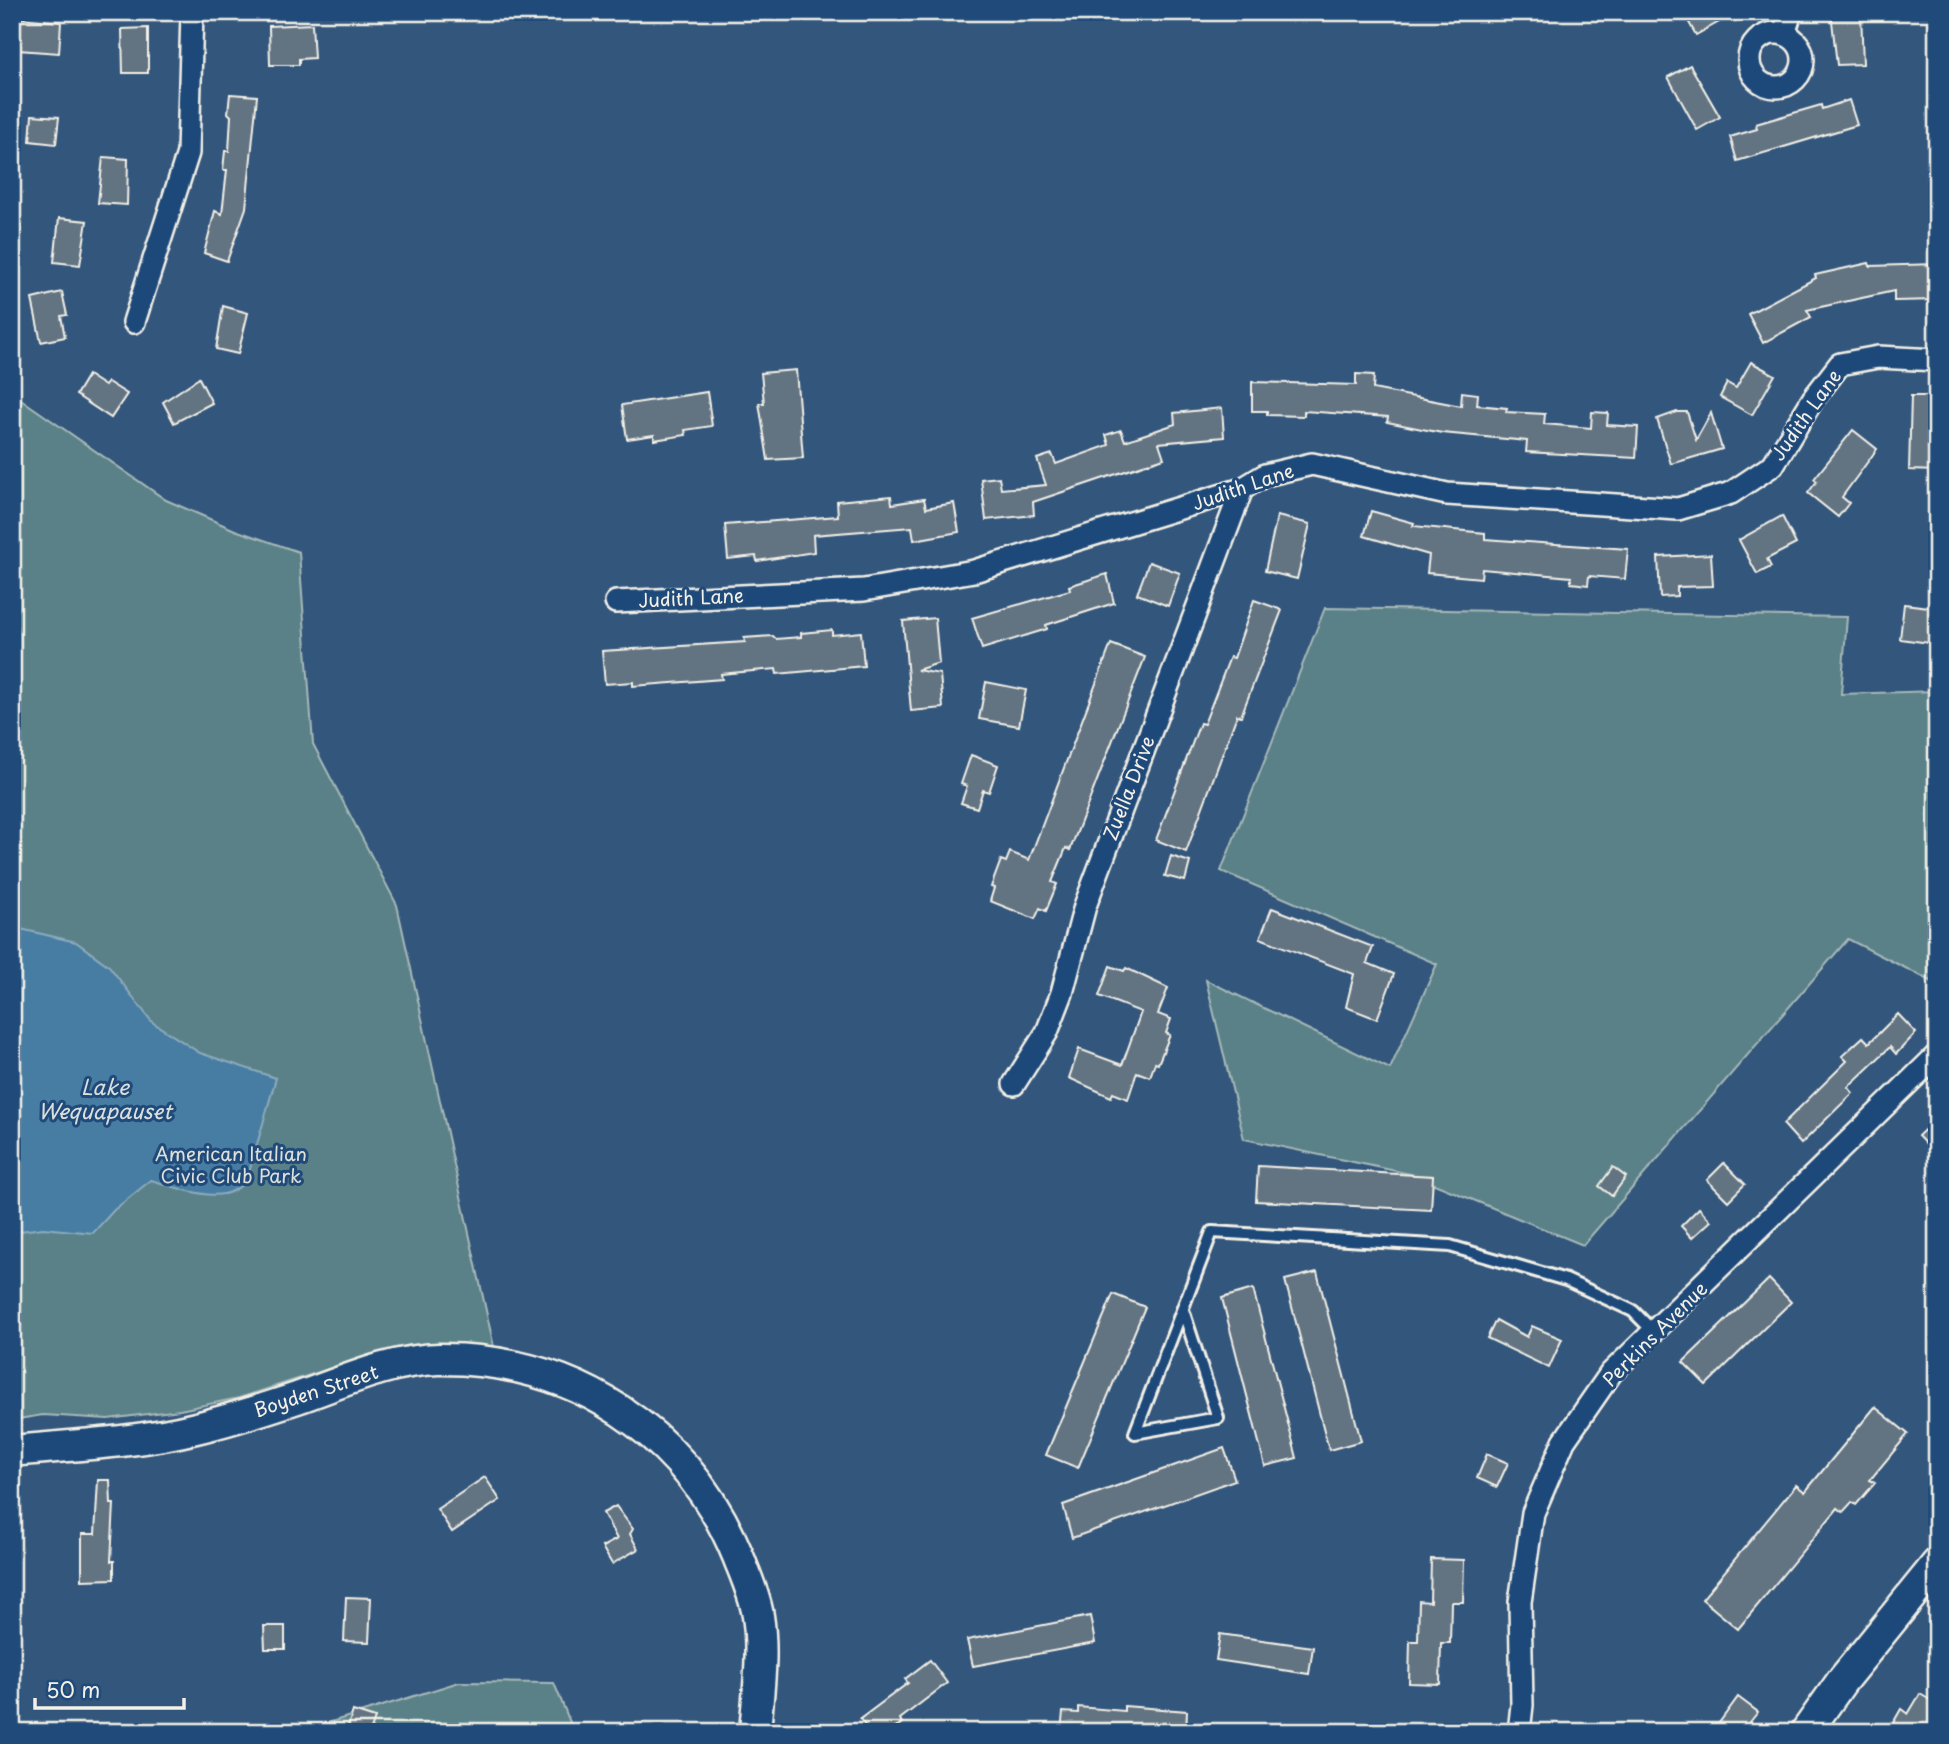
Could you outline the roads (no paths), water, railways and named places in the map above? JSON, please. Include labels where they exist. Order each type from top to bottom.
[{"type":"street","points":[[134,322],[188,153],[192,12]]},
{"type":"street","points":[[1784,34],[1791,12]]},
{"type":"street","name":"Judith Lane","points":[[616,602],[864,590],[974,571],[1242,489],[1265,475],[1312,464],[1447,494],[1678,509],[1731,493],[1773,465],[1813,399],[1840,364],[1878,357],[1937,360]]},
{"type":"street","name":"Zuella Drive","points":[[1014,1084],[1047,1032],[1062,993],[1085,906],[1242,489]]},
{"type":"street","name":"Perkins Avenue","points":[[1519,1732],[1522,1705],[1520,1602],[1533,1513],[1564,1441],[1611,1373],[1937,1055]]},
{"type":"street","name":"Boyden Street","points":[[12,1451],[140,1438],[196,1429],[297,1398],[370,1371],[438,1359],[502,1365],[549,1376],[601,1398],[645,1426],[689,1471],[725,1525],[758,1615],[761,1660],[755,1732]]},
{"type":"street","points":[[1806,1732],[1874,1641],[1937,1564]]},
{"type":"lane","points":[[1183,1310],[1218,1418],[1135,1433],[1212,1232],[1450,1246],[1499,1258],[1566,1280],[1633,1311],[1654,1332]]},
{"type":"water","name":"Lake Wequapauset","points":[[12,927],[76,942],[109,966],[152,1022],[200,1053],[276,1078],[248,1176],[240,1187],[229,1193],[204,1194],[151,1180],[114,1210],[93,1233],[43,1228],[12,1232]]},
{"type":"park label","name":"American Italian Civic Club Park","points":[[231,1165]]}]
